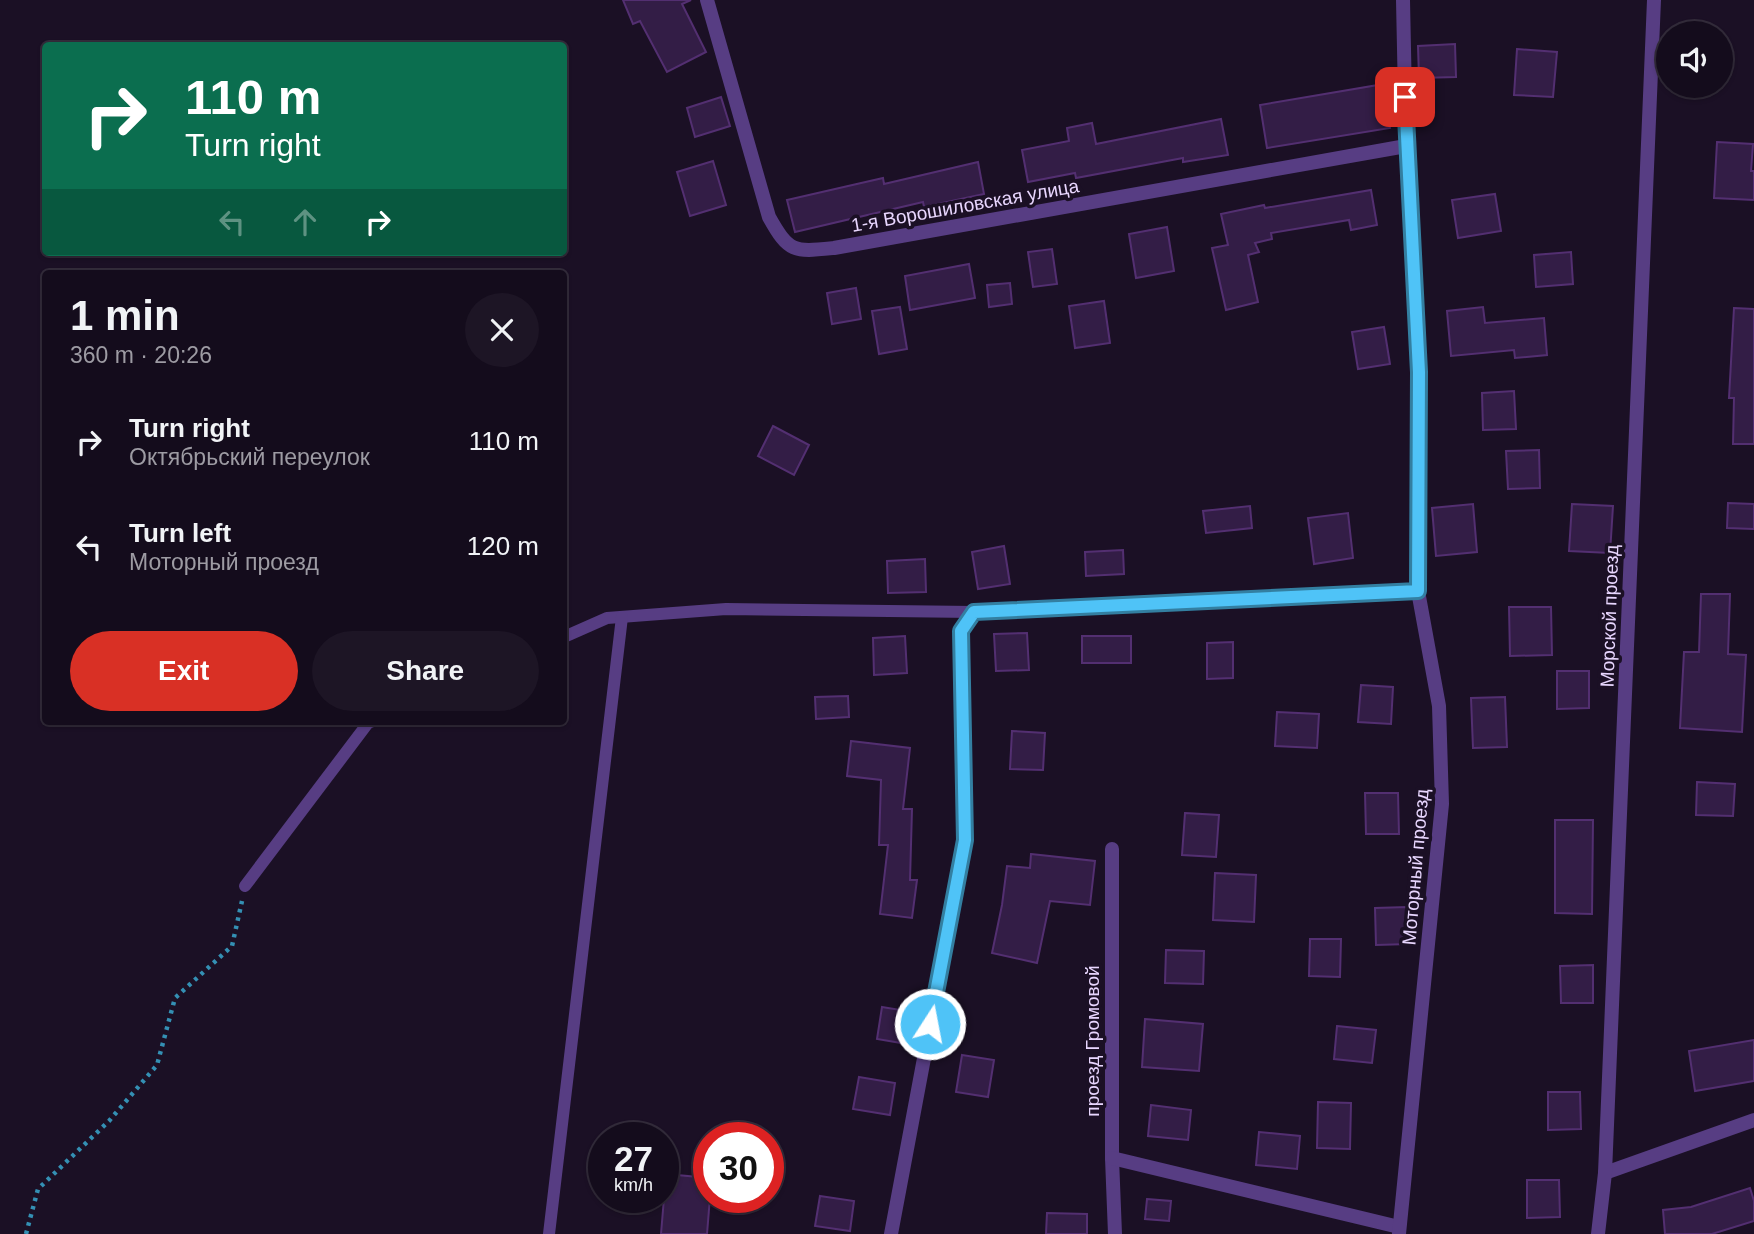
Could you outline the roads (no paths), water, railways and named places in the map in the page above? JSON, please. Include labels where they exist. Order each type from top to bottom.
[{"type":"street","name":"1-я Ворошиловская улица","points":[[707,0],[769,216],[782,241],[802,251],[834,248],[1406,146]]},
{"type":"street","name":"Моторный проезд","points":[[1399,1231],[1442,804],[1439,706],[1418,591],[1419,372],[1406,146],[1403,0]]},
{"type":"street","name":"Морской проезд","points":[[1598,1234],[1605,1173],[1654,0]]},
{"type":"street","points":[[891,1234],[965,840],[961,631],[974,612],[1418,591]]},
{"type":"street","name":"проезд Громовой","points":[[1112,849],[1112,1157],[1115,1234]]},
{"type":"street","points":[[1605,1173],[1754,1120]]},
{"type":"street","points":[[1112,1157],[1399,1231]]},
{"type":"lane","points":[[567,636],[607,618],[726,609],[974,612]]},
{"type":"lane","points":[[549,1234],[622,617]]},
{"type":"lane","points":[[245,886],[366,725]]}]
